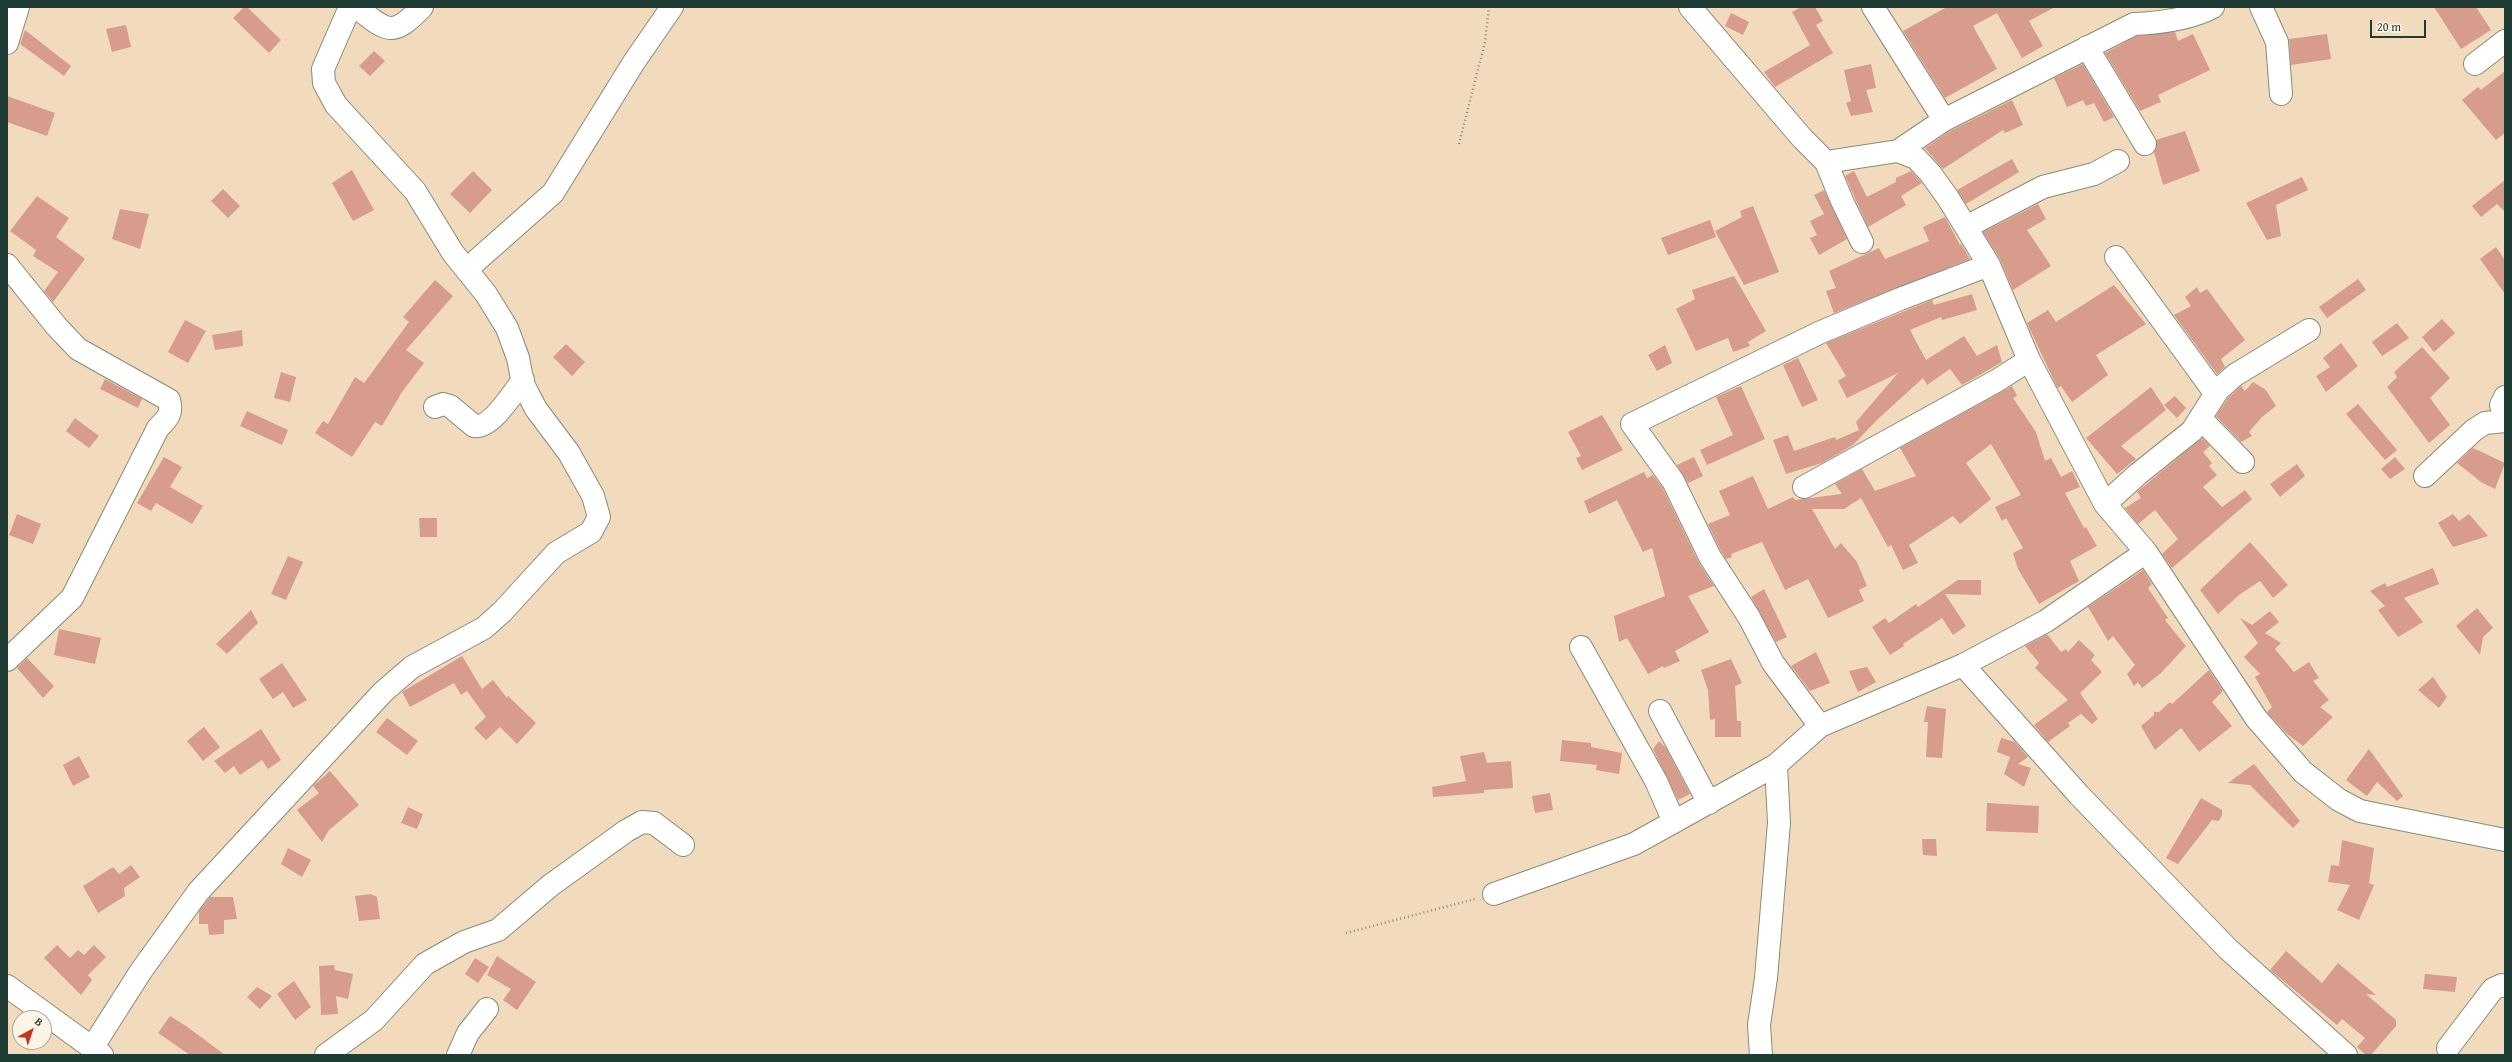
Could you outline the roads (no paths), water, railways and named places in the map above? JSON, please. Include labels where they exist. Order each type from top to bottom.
[{"type":"street","points":[[7,43],[18,7]]},
{"type":"street","points":[[7,986],[97,1052],[141,971],[198,892],[383,692],[412,667],[484,628],[502,612],[556,553],[582,539],[596,525],[599,517],[593,496],[568,453],[536,409],[523,380],[518,358],[507,328],[430,218],[415,191],[336,105],[324,83],[323,69],[350,7]]},
{"type":"street","points":[[356,7],[386,28],[396,29],[407,22],[422,7]]},
{"type":"street","points":[[467,269],[553,193],[634,62],[672,7]]},
{"type":"street","points":[[1690,7],[1802,138],[1826,162],[1842,201],[1862,242]]},
{"type":"street","points":[[1873,7],[1944,120]]},
{"type":"street","points":[[1826,162],[1898,150],[1944,120],[2134,24],[2156,23],[2204,12],[2213,7]]},
{"type":"street","points":[[2261,7],[2277,42],[2280,94]]},
{"type":"street","points":[[2475,64],[2505,41]]},
{"type":"street","points":[[2087,47],[2144,144]]},
{"type":"street","points":[[1898,150],[1916,158],[1930,173],[1989,265],[2029,360],[2105,504],[2146,552],[2256,718],[2303,772],[2339,800],[2360,811],[2505,840]]},
{"type":"street","points":[[1966,227],[2043,187],[2094,174],[2118,161]]},
{"type":"street","points":[[2116,257],[2215,393]]},
{"type":"street","points":[[7,265],[56,327],[78,349],[169,400],[172,410],[169,417],[158,428],[72,598],[7,660]]},
{"type":"street","points":[[1820,726],[1773,663],[1749,617],[1710,558],[1673,481],[1632,424],[1821,332],[1900,298],[1989,265]]},
{"type":"street","points":[[2105,504],[2138,474],[2192,431],[2215,393],[2235,375],[2309,330]]},
{"type":"street","points":[[1804,487],[1998,380],[2029,360]]},
{"type":"street","points":[[435,406],[442,404],[450,406],[474,426],[478,426],[490,421],[523,380]]},
{"type":"street","points":[[2425,476],[2474,430],[2486,423],[2505,421],[2501,405],[2505,397]]},
{"type":"street","points":[[2200,419],[2244,462]]},
{"type":"street","points":[[1494,894],[1634,844],[1776,764],[1820,726],[1963,665],[2046,621],[2146,552]]},
{"type":"street","points":[[1581,647],[1656,782],[1674,822]]},
{"type":"street","points":[[1963,665],[2079,796],[2228,949],[2346,1055]]},
{"type":"street","points":[[1660,712],[1709,803]]},
{"type":"street","points":[[1761,1055],[1759,1025],[1766,978],[1779,823],[1776,764]]},
{"type":"street","points":[[326,1055],[374,1020],[425,964],[464,942],[498,930],[551,885],[626,831],[642,822],[654,823],[683,845]]},
{"type":"street","points":[[2448,1048],[2493,990],[2502,985],[2505,986]]},
{"type":"street","points":[[458,1055],[468,1033],[487,1009]]}]
